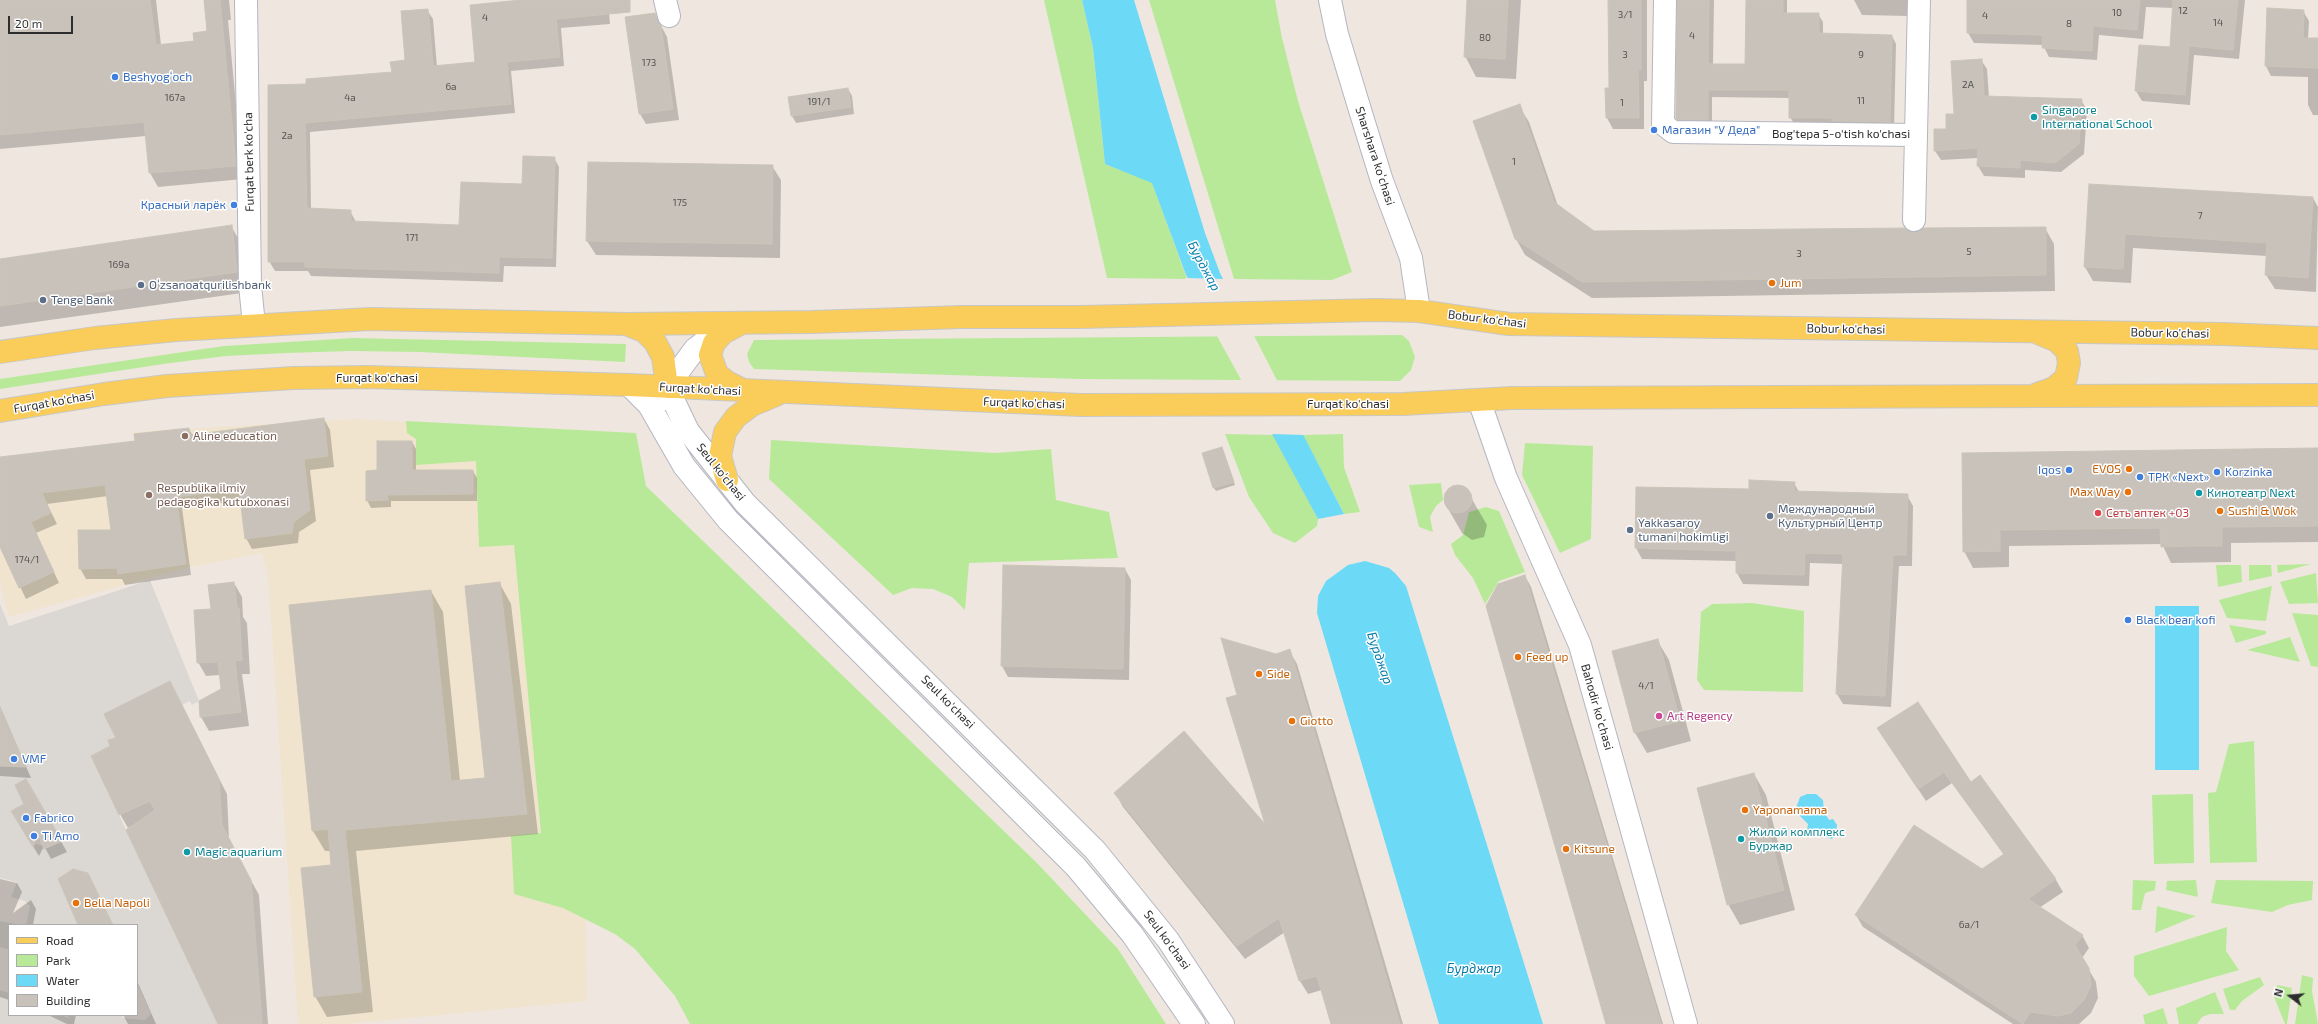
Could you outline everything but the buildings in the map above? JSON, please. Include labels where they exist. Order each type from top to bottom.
[{"type":"main road","name":"Bobur ko'chasi","points":[[743,322],[1419,310],[1509,324],[2034,331],[2318,338]]},
{"type":"main road","points":[[0,352],[95,338],[254,325],[370,319],[626,324],[743,322]]},
{"type":"main road","points":[[743,322],[723,333],[714,343],[710,355],[713,368],[722,378],[745,391]]},
{"type":"main road","name":"Seul ko'chasi","points":[[626,324],[644,330],[656,342],[663,357],[667,388]]},
{"type":"main road","points":[[2031,396],[2054,388],[2066,378],[2069,363],[2067,351],[2058,341],[2034,331]]},
{"type":"main road","name":"Furqat ko'chasi","points":[[0,411],[104,394],[153,388],[294,378],[442,378],[1081,405],[1403,404],[1479,400]]},
{"type":"main road","points":[[727,480],[720,456],[721,443],[730,424],[752,405],[768,397],[787,393]]},
{"type":"main road","points":[[1479,400],[1528,398],[2318,395]]},
{"type":"street","name":"Furqat berk ko'cha","points":[[246,0],[250,285],[254,325]]},
{"type":"street","name":"Sharshara koʻchasi","points":[[1330,0],[1337,34],[1382,181],[1411,258],[1419,310]]},
{"type":"street","name":"Bog'tepa 5-o'tish ko'chasi","points":[[1665,0],[1663,124],[1673,132],[1916,135],[1918,0]]},
{"type":"street","points":[[1914,220],[1916,135]]},
{"type":"street","points":[[667,388],[695,349],[720,331],[743,322]]},
{"type":"street","name":"Seul ko'chasi","points":[[629,386],[649,405],[684,466],[728,520],[1057,846],[1132,934],[1194,1024]]},
{"type":"street","name":"Seul ko'chasi","points":[[665,431],[662,410],[667,388]]},
{"type":"street","name":"Seul ko'chasi","points":[[667,388],[688,431],[745,503],[1076,828],[1159,929],[1185,964],[1223,1024]]},
{"type":"street","name":"Bahodir koʻchasi","points":[[1479,400],[1506,478],[1580,645],[1686,1024]]},
{"type":"shaded area","points":[[356,419],[579,431],[587,1001],[346,1024],[298,1024],[268,575],[262,553],[186,568],[9,617],[0,584],[0,457],[135,441],[132,432]]},
{"type":"shaded area","points":[[150,580],[199,701],[192,705],[190,701],[182,705],[170,681],[116,738],[108,740],[110,746],[91,756],[218,1024],[0,1024],[0,990],[8,993],[8,1016],[63,1016],[68,1018],[69,1016],[122,1016],[123,1018],[145,1020],[151,1014],[138,985],[138,924],[113,924],[88,873],[73,869],[58,880],[78,924],[26,924],[30,906],[25,901],[11,897],[17,882],[0,878],[0,766],[18,767],[24,762],[0,707],[0,604],[9,626]],"holes":[[[36,797],[61,841],[49,847],[31,843],[11,811]]]},
{"type":"shaded area","points":[[0,921],[16,924],[8,924],[8,950],[0,947]]},
{"type":"green space","points":[[1044,0],[1082,0],[1093,48],[1105,164],[1152,182],[1187,279],[1107,278]]},
{"type":"green space","points":[[1149,0],[1275,0],[1282,38],[1298,101],[1352,272],[1332,280],[1234,279]]},
{"type":"green space","points":[[1402,335],[1409,341],[1415,357],[1411,370],[1400,381],[1080,379],[754,369],[749,362],[747,354],[754,340]]},
{"type":"green space","points":[[353,338],[626,344],[625,362],[419,352],[351,351],[287,353],[226,356],[0,389],[0,379],[224,346]]},
{"type":"green space","points":[[406,421],[636,433],[646,486],[1037,863],[1118,949],[1166,1024],[690,1024],[675,996],[635,949],[615,934],[563,908],[514,894],[511,836],[541,833],[514,545],[479,547],[476,461],[416,465],[416,439],[407,433]]},
{"type":"green space","points":[[1225,434],[1274,435],[1318,519],[1317,526],[1295,543],[1273,533],[1249,497]]},
{"type":"green space","points":[[1343,434],[1344,467],[1360,512],[1344,514],[1303,435]]},
{"type":"green space","points":[[771,440],[995,453],[1051,449],[1056,500],[1109,512],[1118,558],[969,563],[965,610],[952,597],[933,589],[912,588],[893,595],[769,479]]},
{"type":"green space","points":[[1525,443],[1593,446],[1591,539],[1560,553],[1522,475]]},
{"type":"green space","points":[[1441,483],[1443,500],[1436,506],[1430,517],[1433,532],[1419,527],[1409,485]]},
{"type":"green space","points":[[1486,507],[1499,511],[1525,572],[1499,581],[1485,604],[1473,578],[1455,555],[1451,544],[1463,535],[1469,512]]},
{"type":"green space","points":[[2311,564],[2278,573],[2277,565]]},
{"type":"green space","points":[[2216,565],[2241,565],[2242,582],[2218,587]]},
{"type":"green space","points":[[2249,565],[2271,565],[2272,576],[2249,581]]},
{"type":"green space","points":[[2316,573],[2318,603],[2289,604],[2280,582]]},
{"type":"green space","points":[[2272,586],[2266,621],[2227,618],[2219,600]]},
{"type":"green space","points":[[1752,603],[1804,611],[1803,692],[1704,690],[1697,680],[1701,612],[1712,604]]},
{"type":"green space","points":[[2292,613],[2318,615],[2318,667],[2311,666]]},
{"type":"green space","points":[[2229,625],[2266,631],[2266,634],[2236,643]]},
{"type":"green space","points":[[2290,637],[2300,662],[2247,650]]},
{"type":"green space","points":[[2254,741],[2257,862],[2210,863],[2208,793],[2216,792],[2229,744]]},
{"type":"green space","points":[[2193,794],[2194,863],[2154,864],[2152,795]]},
{"type":"green space","points":[[2133,880],[2156,881],[2155,890],[2145,893],[2141,910],[2132,910]]},
{"type":"green space","points":[[2196,880],[2198,897],[2166,890],[2167,881]]},
{"type":"green space","points":[[2216,880],[2313,881],[2312,900],[2288,905],[2272,912],[2211,903]]},
{"type":"green space","points":[[2157,906],[2196,916],[2155,933]]},
{"type":"green space","points":[[2227,927],[2226,951],[2239,970],[2149,996],[2134,976],[2134,956]]},
{"type":"green space","points":[[2302,975],[2313,978],[2312,991],[2318,1024],[2295,1024]]},
{"type":"green space","points":[[2260,977],[2264,985],[2242,1001],[2235,1010],[2230,1010],[2223,989]]},
{"type":"green space","points":[[2277,985],[2292,988],[2287,1024],[2285,1024],[2274,997]]},
{"type":"green space","points":[[2215,992],[2224,1014],[2210,1014],[2202,1017],[2197,1024],[2179,1024],[2176,1008]]},
{"type":"green space","points":[[2163,1008],[2168,1024],[2145,1024],[2143,1015]]},
{"type":"water","name":"Бурджар","points":[[1082,0],[1134,0],[1205,233],[1220,273],[1344,514],[1318,519],[1186,275],[1152,183],[1105,164],[1093,48]]},
{"type":"water","name":"Бурджар","points":[[1365,561],[1389,568],[1406,586],[1543,1024],[1439,1024],[1317,613],[1318,596],[1326,581],[1348,565]]},
{"type":"water","points":[[2155,606],[2199,606],[2199,770],[2155,770]]},
{"type":"water","points":[[1807,794],[1816,794],[1823,800],[1824,811],[1829,820],[1833,819],[1837,825],[1836,834],[1832,839],[1807,830],[1808,824],[1800,816],[1796,808],[1800,797]]},
{"type":"pier","points":[[1185,278],[1225,279],[1305,435],[1271,434]]},
{"type":"place","name":"Beshyogʻoch","points":[[115,77]]},
{"type":"place","name":"Singapore International School","points":[[2034,117]]},
{"type":"place","name":"Магазин \"У Деда\"","points":[[1654,130]]},
{"type":"place","name":"Красный ларёк","points":[[234,205]]},
{"type":"place","name":"Jum","points":[[1772,283]]},
{"type":"place","name":"Oʻzsanoatqurilishbank","points":[[141,285]]},
{"type":"place","name":"Tenge Bank","points":[[43,300]]},
{"type":"place","name":"Aline education","points":[[185,436]]},
{"type":"place","name":"EVOS","points":[[2129,469]]},
{"type":"place","name":"Iqos","points":[[2069,470]]},
{"type":"place","name":"Korzinka","points":[[2217,472]]},
{"type":"place","name":"ТРК «Next»","points":[[2140,477]]},
{"type":"place","name":"Max Way","points":[[2128,492]]},
{"type":"place","name":"Кинотеатр Next","points":[[2199,493]]},
{"type":"place","name":"Respublika ilmiy pedagogika kutubxonasi","points":[[149,495]]},
{"type":"place","name":"Sushi & Wok","points":[[2220,511]]},
{"type":"place","name":"Сеть аптек +03","points":[[2098,513]]},
{"type":"place","name":"Международный Культурный Центр","points":[[1770,516]]},
{"type":"place","name":"Yakkasaroy tumani hokimligi","points":[[1630,530]]},
{"type":"place","name":"Black bear kofi","points":[[2128,620]]},
{"type":"place","name":"Feed up","points":[[1518,657]]},
{"type":"place","name":"Side","points":[[1259,674]]},
{"type":"place","name":"Art Regency","points":[[1659,716]]},
{"type":"place","name":"Giotto","points":[[1292,721]]},
{"type":"place","name":"VMF","points":[[14,759]]},
{"type":"place","name":"Yaponamama","points":[[1745,810]]},
{"type":"place","name":"Fabrico","points":[[26,818]]},
{"type":"place","name":"Ti Amo","points":[[34,836]]},
{"type":"place","name":"Жилой комплекс Буржар","points":[[1741,839]]},
{"type":"place","name":"Kitsune","points":[[1566,849]]},
{"type":"place","name":"Magic aquarium","points":[[187,852]]},
{"type":"place","name":"Bella Napoli","points":[[76,903]]}]
